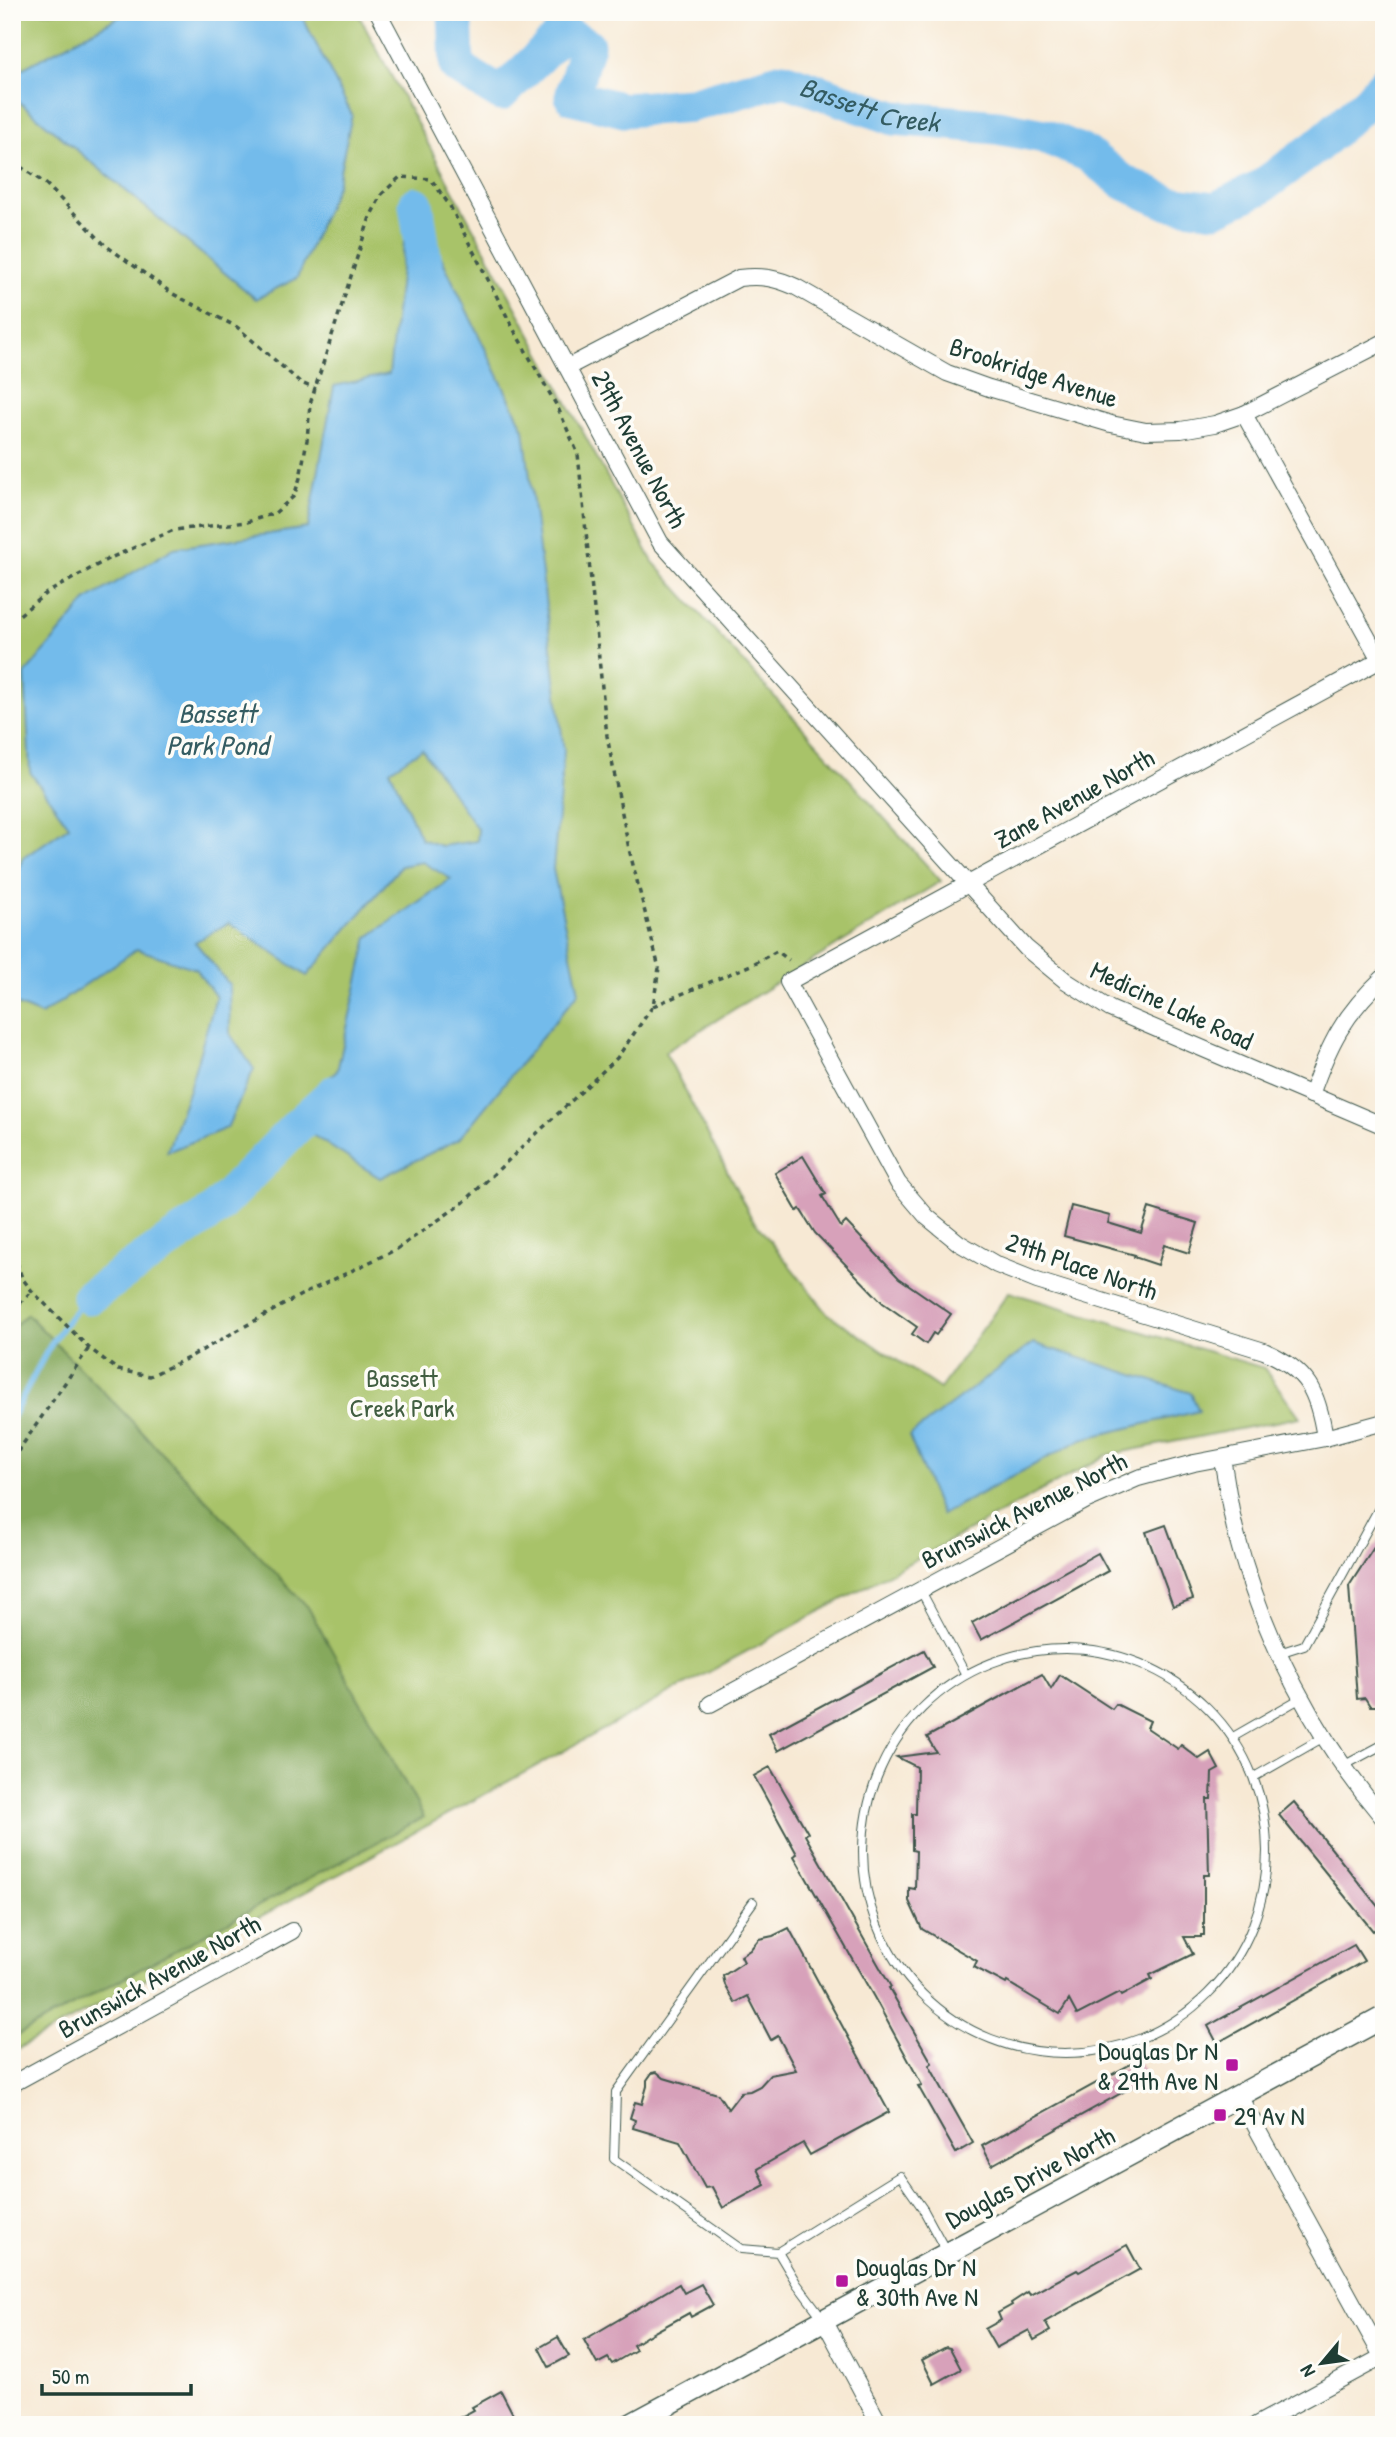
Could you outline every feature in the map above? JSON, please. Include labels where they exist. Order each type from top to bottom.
[{"type":"street","name":"29th Avenue North","points":[[378,12],[660,542],[969,884]]},
{"type":"street","name":"Brookridge Avenue","points":[[568,367],[739,278],[759,275],[796,287],[947,373],[1111,424],[1146,431],[1181,430],[1214,424],[1244,414],[1384,342]]},
{"type":"street","points":[[1244,414],[1382,659]]},
{"type":"street","name":"Zane Avenue North","points":[[788,982],[1382,659]]},
{"type":"street","name":"Medicine Lake Road","points":[[969,884],[1026,948],[1066,981],[1110,1009],[1384,1126]]},
{"type":"street","points":[[1311,1095],[1338,1031],[1360,999],[1384,977]]},
{"type":"street","name":"29th Place North","points":[[788,982],[898,1184],[927,1216],[959,1243],[997,1265],[1037,1282],[1264,1351],[1282,1359],[1300,1372],[1312,1390],[1320,1409],[1325,1438]]},
{"type":"street","name":"Brunswick Avenue North","points":[[710,1704],[920,1589],[1116,1487],[1138,1478],[1325,1438],[1384,1422]]},
{"type":"street","points":[[1222,1458],[1237,1535],[1260,1612],[1301,1698],[1324,1737],[1384,1819]]},
{"type":"street","name":"Brunswick Avenue North","points":[[12,2084],[292,1931]]},
{"type":"street","name":"Douglas Drive North","points":[[630,2425],[1384,2017]]},
{"type":"street","points":[[1239,2096],[1383,2358],[1256,2425]]},
{"type":"street","points":[[824,2320],[880,2425]]},
{"type":"lane","points":[[1279,1653],[1304,1645],[1384,1499]]},
{"type":"lane","points":[[920,1589],[965,1673]]},
{"type":"lane","points":[[1081,1648],[1140,1662],[1192,1692],[1233,1737],[1254,1777],[1268,1842],[1260,1908],[1232,1968],[1186,2015],[1127,2045],[1062,2055],[996,2043],[938,2011],[894,1962],[867,1901],[862,1835],[877,1770],[913,1714],[965,1673],[1021,1652],[1081,1648]]},
{"type":"lane","points":[[1233,1737],[1301,1698]]},
{"type":"lane","points":[[1254,1777],[1324,1737]]},
{"type":"lane","points":[[1343,1766],[1384,1744]]},
{"type":"lane","points":[[753,1902],[616,2092],[614,2159],[741,2249],[778,2252],[900,2176],[923,2209],[947,2253]]},
{"type":"lane","points":[[778,2252],[797,2284],[824,2320]]},
{"type":"path","points":[[12,161],[46,184],[105,245],[173,294],[237,327],[301,383],[316,389]]},
{"type":"path","points":[[12,621],[45,594],[108,559],[174,530],[247,522],[275,513],[294,496],[307,440],[310,404],[370,217],[382,194],[400,177],[431,179],[450,206],[558,408],[578,454],[607,736],[629,849],[659,968],[653,1006],[617,1058],[464,1202],[397,1249],[301,1295],[188,1358],[150,1376],[118,1370],[89,1348],[32,1291],[22,1278],[12,1248]]},
{"type":"path","points":[[653,1006],[751,965],[777,951],[805,973]]},
{"type":"path","points":[[12,1311],[32,1291]]},
{"type":"path","points":[[12,1460],[89,1348]]},
{"type":"green space","name":"Bassett Creek Park","points":[[12,12],[357,12],[653,562],[941,881],[665,1052],[751,1217],[828,1314],[940,1389],[1009,1292],[1264,1368],[1300,1417],[1107,1455],[12,2052]]},
{"type":"green space","points":[[27,1314],[308,1607],[424,1817],[12,2038],[12,1328]]},
{"type":"water","points":[[128,12],[300,12],[352,115],[337,185],[297,278],[256,299],[12,96],[12,74]]},
{"type":"water","name":"Bassett Park Pond","points":[[430,234],[524,429],[564,751],[553,869],[579,992],[459,1139],[380,1178],[284,1117],[337,1071],[368,937],[451,879],[422,862],[401,866],[307,976],[229,923],[195,942],[229,984],[230,1034],[254,1069],[227,1128],[167,1152],[216,997],[196,969],[137,949],[41,1015],[12,1003],[12,883],[23,858],[69,826],[30,772],[25,674],[87,600],[174,548],[308,528],[334,386],[389,374],[404,242]],"holes":[[[422,749],[478,830],[477,841],[441,846],[421,839],[390,770]]]},
{"type":"water","points":[[1033,1343],[1191,1393],[1199,1411],[1082,1439],[941,1515],[909,1436]]},
{"type":"building","points":[[803,1156],[826,1194],[822,1196],[841,1227],[846,1222],[899,1278],[951,1314],[926,1344],[912,1334],[917,1327],[883,1303],[815,1233],[800,1209],[797,1211],[775,1173]]},
{"type":"building","points":[[1071,1206],[1110,1216],[1108,1223],[1141,1233],[1149,1208],[1198,1223],[1189,1253],[1164,1245],[1158,1265],[1134,1257],[1135,1255],[1064,1236]]},
{"type":"building","points":[[1166,1525],[1193,1599],[1173,1606],[1146,1532]]},
{"type":"building","points":[[1384,1532],[1384,1706],[1370,1706],[1365,1698],[1357,1699],[1349,1586]]},
{"type":"building","points":[[1098,1553],[1108,1571],[981,1640],[972,1623]]},
{"type":"building","points":[[924,1650],[933,1667],[778,1751],[769,1734]]},
{"type":"building","points":[[1042,1674],[1051,1689],[1060,1675],[1112,1709],[1116,1704],[1150,1721],[1147,1728],[1178,1749],[1181,1745],[1199,1759],[1210,1752],[1219,1769],[1212,1773],[1211,1799],[1207,1799],[1209,1875],[1204,1875],[1204,1935],[1184,1937],[1193,1954],[1150,1975],[1152,1979],[1121,1996],[1119,1993],[1077,2015],[1069,2000],[1060,2014],[1007,1982],[1006,1984],[974,1967],[977,1961],[922,1929],[909,1901],[909,1888],[915,1889],[916,1851],[912,1850],[912,1814],[916,1814],[917,1767],[897,1757],[936,1752],[927,1737]]},
{"type":"building","points":[[770,1767],[973,2143],[956,2153],[918,2086],[922,2085],[879,2006],[794,1856],[797,1854],[754,1776]]},
{"type":"building","points":[[1294,1802],[1384,1914],[1384,1922],[1373,1931],[1279,1815]]},
{"type":"building","points":[[789,1928],[889,2112],[810,2155],[803,2143],[757,2169],[765,2185],[723,2208],[712,2187],[705,2188],[680,2142],[633,2128],[635,2120],[630,2118],[635,2102],[642,2104],[647,2080],[652,2073],[657,2072],[664,2078],[718,2094],[728,2109],[741,2092],[760,2086],[770,2075],[796,2070],[778,2036],[771,2040],[748,1996],[735,2003],[723,1976],[744,1962],[741,1956],[759,1939]]},
{"type":"building","points":[[1354,1945],[1364,1961],[1217,2043],[1208,2026]]},
{"type":"building","points":[[1138,2060],[1148,2078],[992,2165],[982,2146]]},
{"type":"building","points":[[1127,2245],[1140,2269],[1045,2322],[1050,2331],[1034,2340],[1029,2330],[996,2348],[985,2329],[1001,2320],[998,2313],[1028,2292],[1030,2295],[1077,2270],[1079,2272]]},
{"type":"building","points":[[679,2284],[684,2293],[701,2284],[713,2305],[691,2317],[689,2313],[647,2336],[633,2345],[636,2350],[612,2364],[608,2358],[597,2364],[584,2340]]},
{"type":"building","points":[[558,2337],[569,2356],[549,2367],[539,2348]]},
{"type":"building","points":[[946,2347],[950,2348],[961,2369],[934,2384],[922,2360]]},
{"type":"building","points":[[501,2391],[516,2420],[508,2425],[446,2425],[474,2410],[472,2407]]},
{"type":"waterway","name":"Bassett Creek","points":[[455,12],[457,67],[501,94],[564,32],[587,45],[572,97],[624,110],[691,105],[783,79],[894,118],[997,127],[1044,136],[1087,154],[1125,183],[1169,203],[1215,209],[1258,189],[1316,147],[1384,83]]},
{"type":"waterway","points":[[416,204],[428,283]]},
{"type":"waterway","points":[[89,1297],[214,1211],[333,1093]]},
{"type":"waterway","points":[[12,1417],[55,1338],[89,1297]]},
{"type":"place","name":"Douglas Dr N & 29th Ave N","points":[[1232,2065]]},
{"type":"place","name":"29 Av N","points":[[1220,2115]]},
{"type":"place","name":"Douglas Dr N & 30th Ave N","points":[[842,2281]]}]
